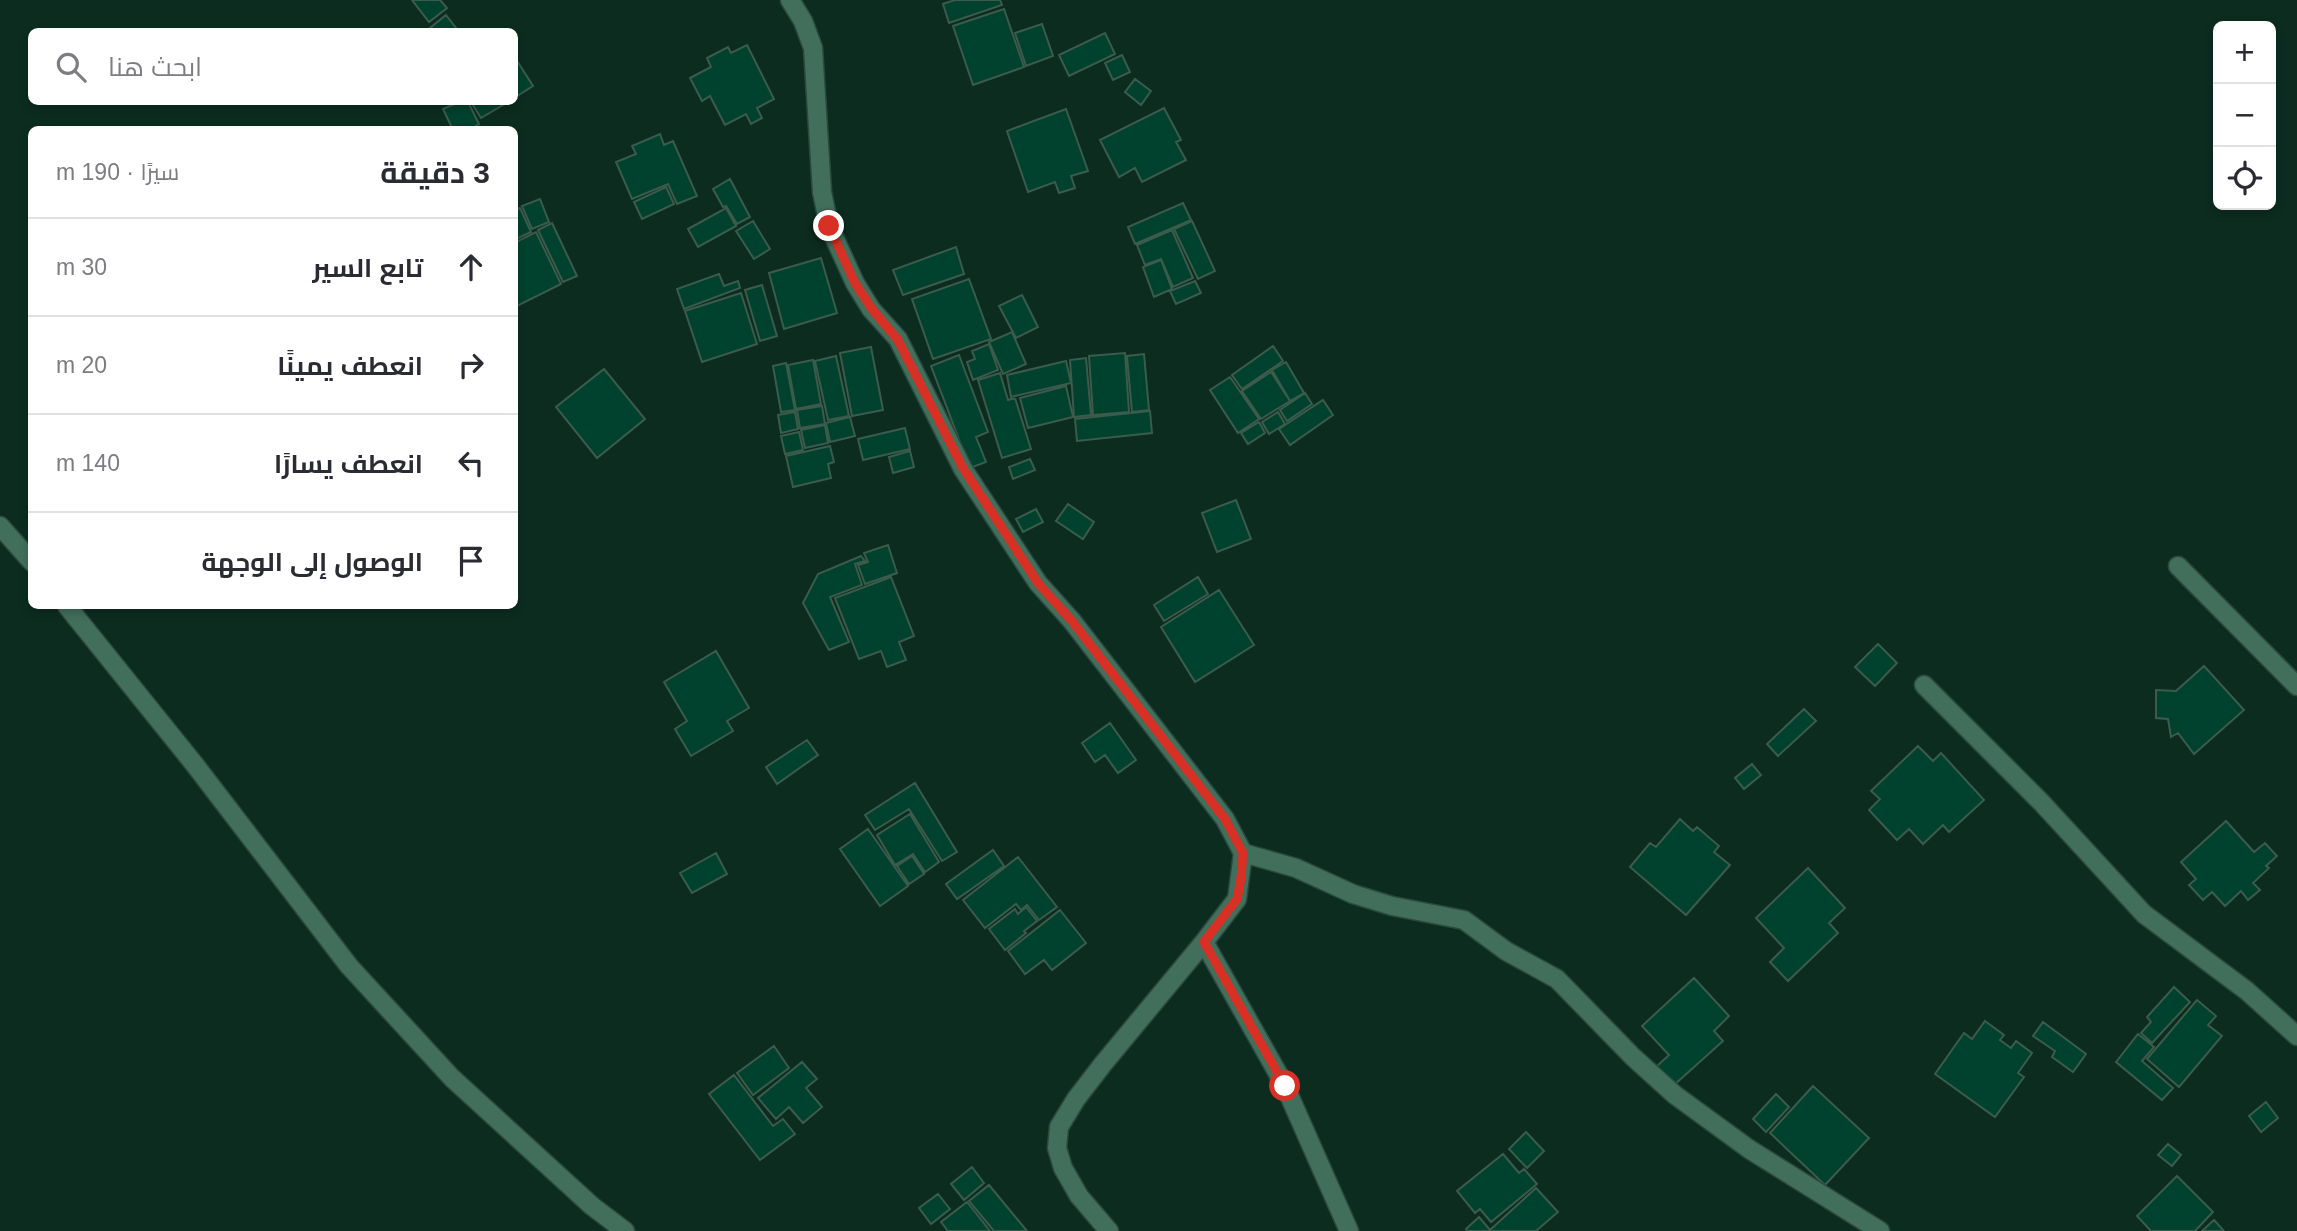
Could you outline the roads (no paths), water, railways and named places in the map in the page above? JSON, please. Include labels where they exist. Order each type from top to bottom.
[{"type":"street","points":[[790,0],[803,21],[813,48],[822,192],[829,226],[855,283],[898,340],[963,468],[1038,583],[1072,621],[1217,809],[1243,853],[1237,899],[1103,1064],[1059,1127],[1057,1148],[1063,1168],[1079,1196],[1108,1231]]},
{"type":"street","points":[[0,526],[28,558]]},
{"type":"street","points":[[2178,566],[2297,686]]},
{"type":"street","points":[[68,609],[195,765],[349,966],[453,1078],[592,1206],[625,1231]]},
{"type":"street","points":[[1924,685],[2041,802],[2144,914],[2247,991],[2297,1036]]},
{"type":"street","points":[[1243,853],[1296,868],[1353,894],[1392,906],[1464,920],[1506,951],[1557,979],[1633,1057],[1675,1095],[1749,1149],[1880,1231]]},
{"type":"street","points":[[1204,942],[1285,1086],[1349,1231]]}]
